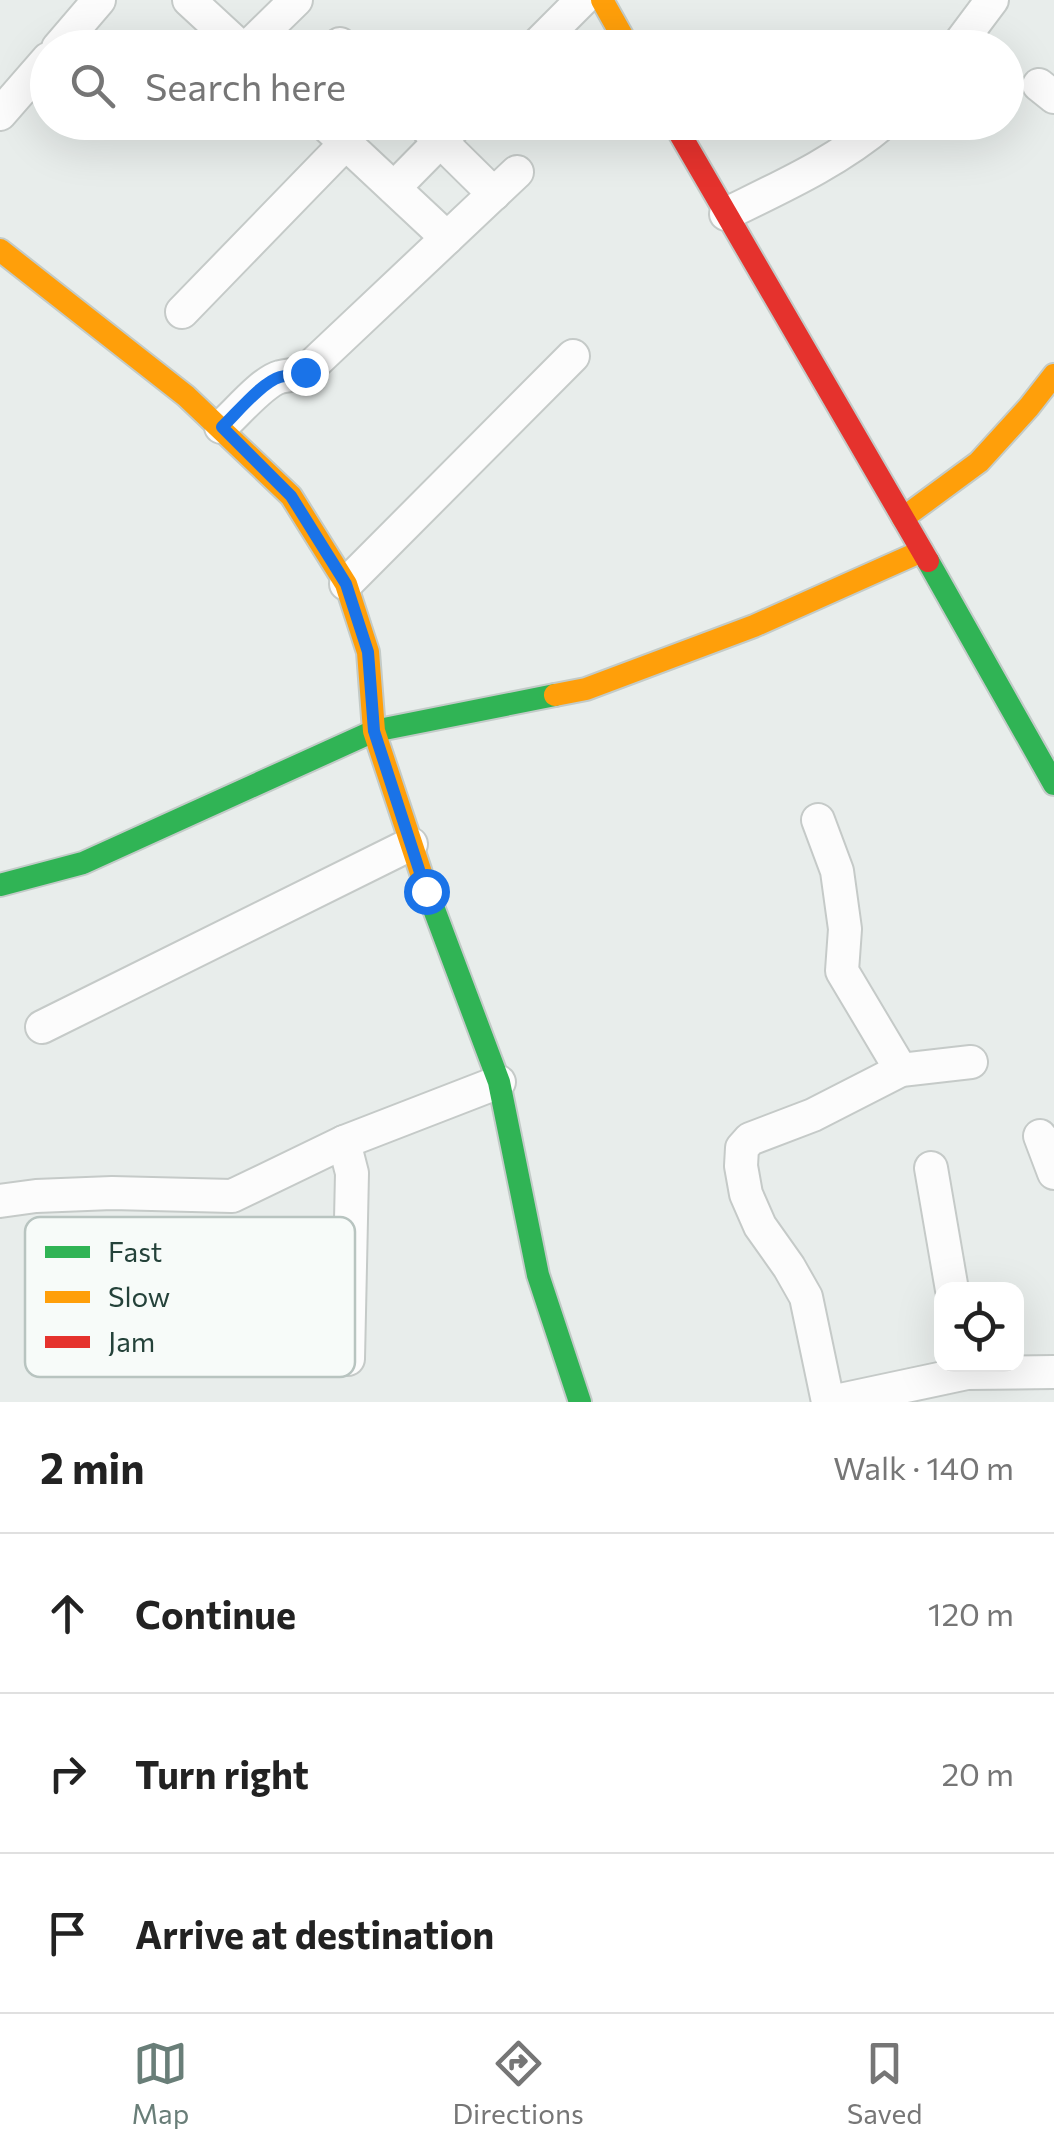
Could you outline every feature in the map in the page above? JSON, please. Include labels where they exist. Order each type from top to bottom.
[{"type":"street","points":[[73,30],[99,0]]},
{"type":"street","points":[[188,0],[223,30]]},
{"type":"street","points":[[264,30],[296,0]]},
{"type":"street","points":[[552,30],[582,0]]},
{"type":"street","points":[[602,0],[619,30]]},
{"type":"street","points":[[970,30],[992,0]]},
{"type":"street","points":[[0,114],[30,80]]},
{"type":"street","points":[[182,312],[328,140]]},
{"type":"street","points":[[342,140],[447,238]]},
{"type":"street","points":[[394,188],[431,140]]},
{"type":"street","points":[[222,427],[278,377],[305,372],[506,183],[453,140]]},
{"type":"street","points":[[683,140],[1054,784]]},
{"type":"street","points":[[726,214],[812,172],[863,140]]},
{"type":"street","points":[[0,250],[222,427],[291,496],[346,584],[368,652],[374,731],[426,891],[499,1082],[538,1275],[580,1402]]},
{"type":"street","points":[[346,584],[574,356]]},
{"type":"street","points":[[903,518],[978,462],[1054,375]]},
{"type":"street","points":[[0,885],[83,862],[374,731],[586,689],[754,626],[922,550]]},
{"type":"street","points":[[818,820],[837,871],[845,929],[842,971],[901,1070]]},
{"type":"street","points":[[42,1028],[411,844]]},
{"type":"street","points":[[954,1372],[829,1402],[806,1297],[760,1226],[746,1194],[741,1166],[742,1148],[750,1139],[814,1115],[901,1070],[970,1062]]},
{"type":"street","points":[[0,1201],[112,1193],[232,1196],[344,1142],[499,1082]]},
{"type":"street","points":[[1040,1136],[1054,1174]]},
{"type":"street","points":[[344,1142],[352,1173],[351,1217]]},
{"type":"street","points":[[931,1168],[951,1282]]},
{"type":"street","points":[[1024,1371],[1054,1372]]},
{"type":"traffic: fast","points":[[928,561],[1054,784]]},
{"type":"traffic: fast","points":[[0,885],[83,863],[374,731],[555,695]]},
{"type":"traffic: fast","points":[[426,888],[499,1082],[538,1275],[580,1402]]},
{"type":"traffic: slow","points":[[602,0],[619,30]]},
{"type":"traffic: slow","points":[[0,250],[186,396],[291,496],[346,584],[368,652],[374,731],[426,888]]},
{"type":"traffic: slow","points":[[903,518],[979,462],[1054,375]]},
{"type":"traffic: slow","points":[[555,695],[586,689],[754,626],[922,551]]},
{"type":"traffic: jam","points":[[683,140],[928,561]]},
{"type":"route","points":[[305,372],[278,377],[222,427],[291,496],[346,584],[368,652],[374,731],[426,891]]}]
